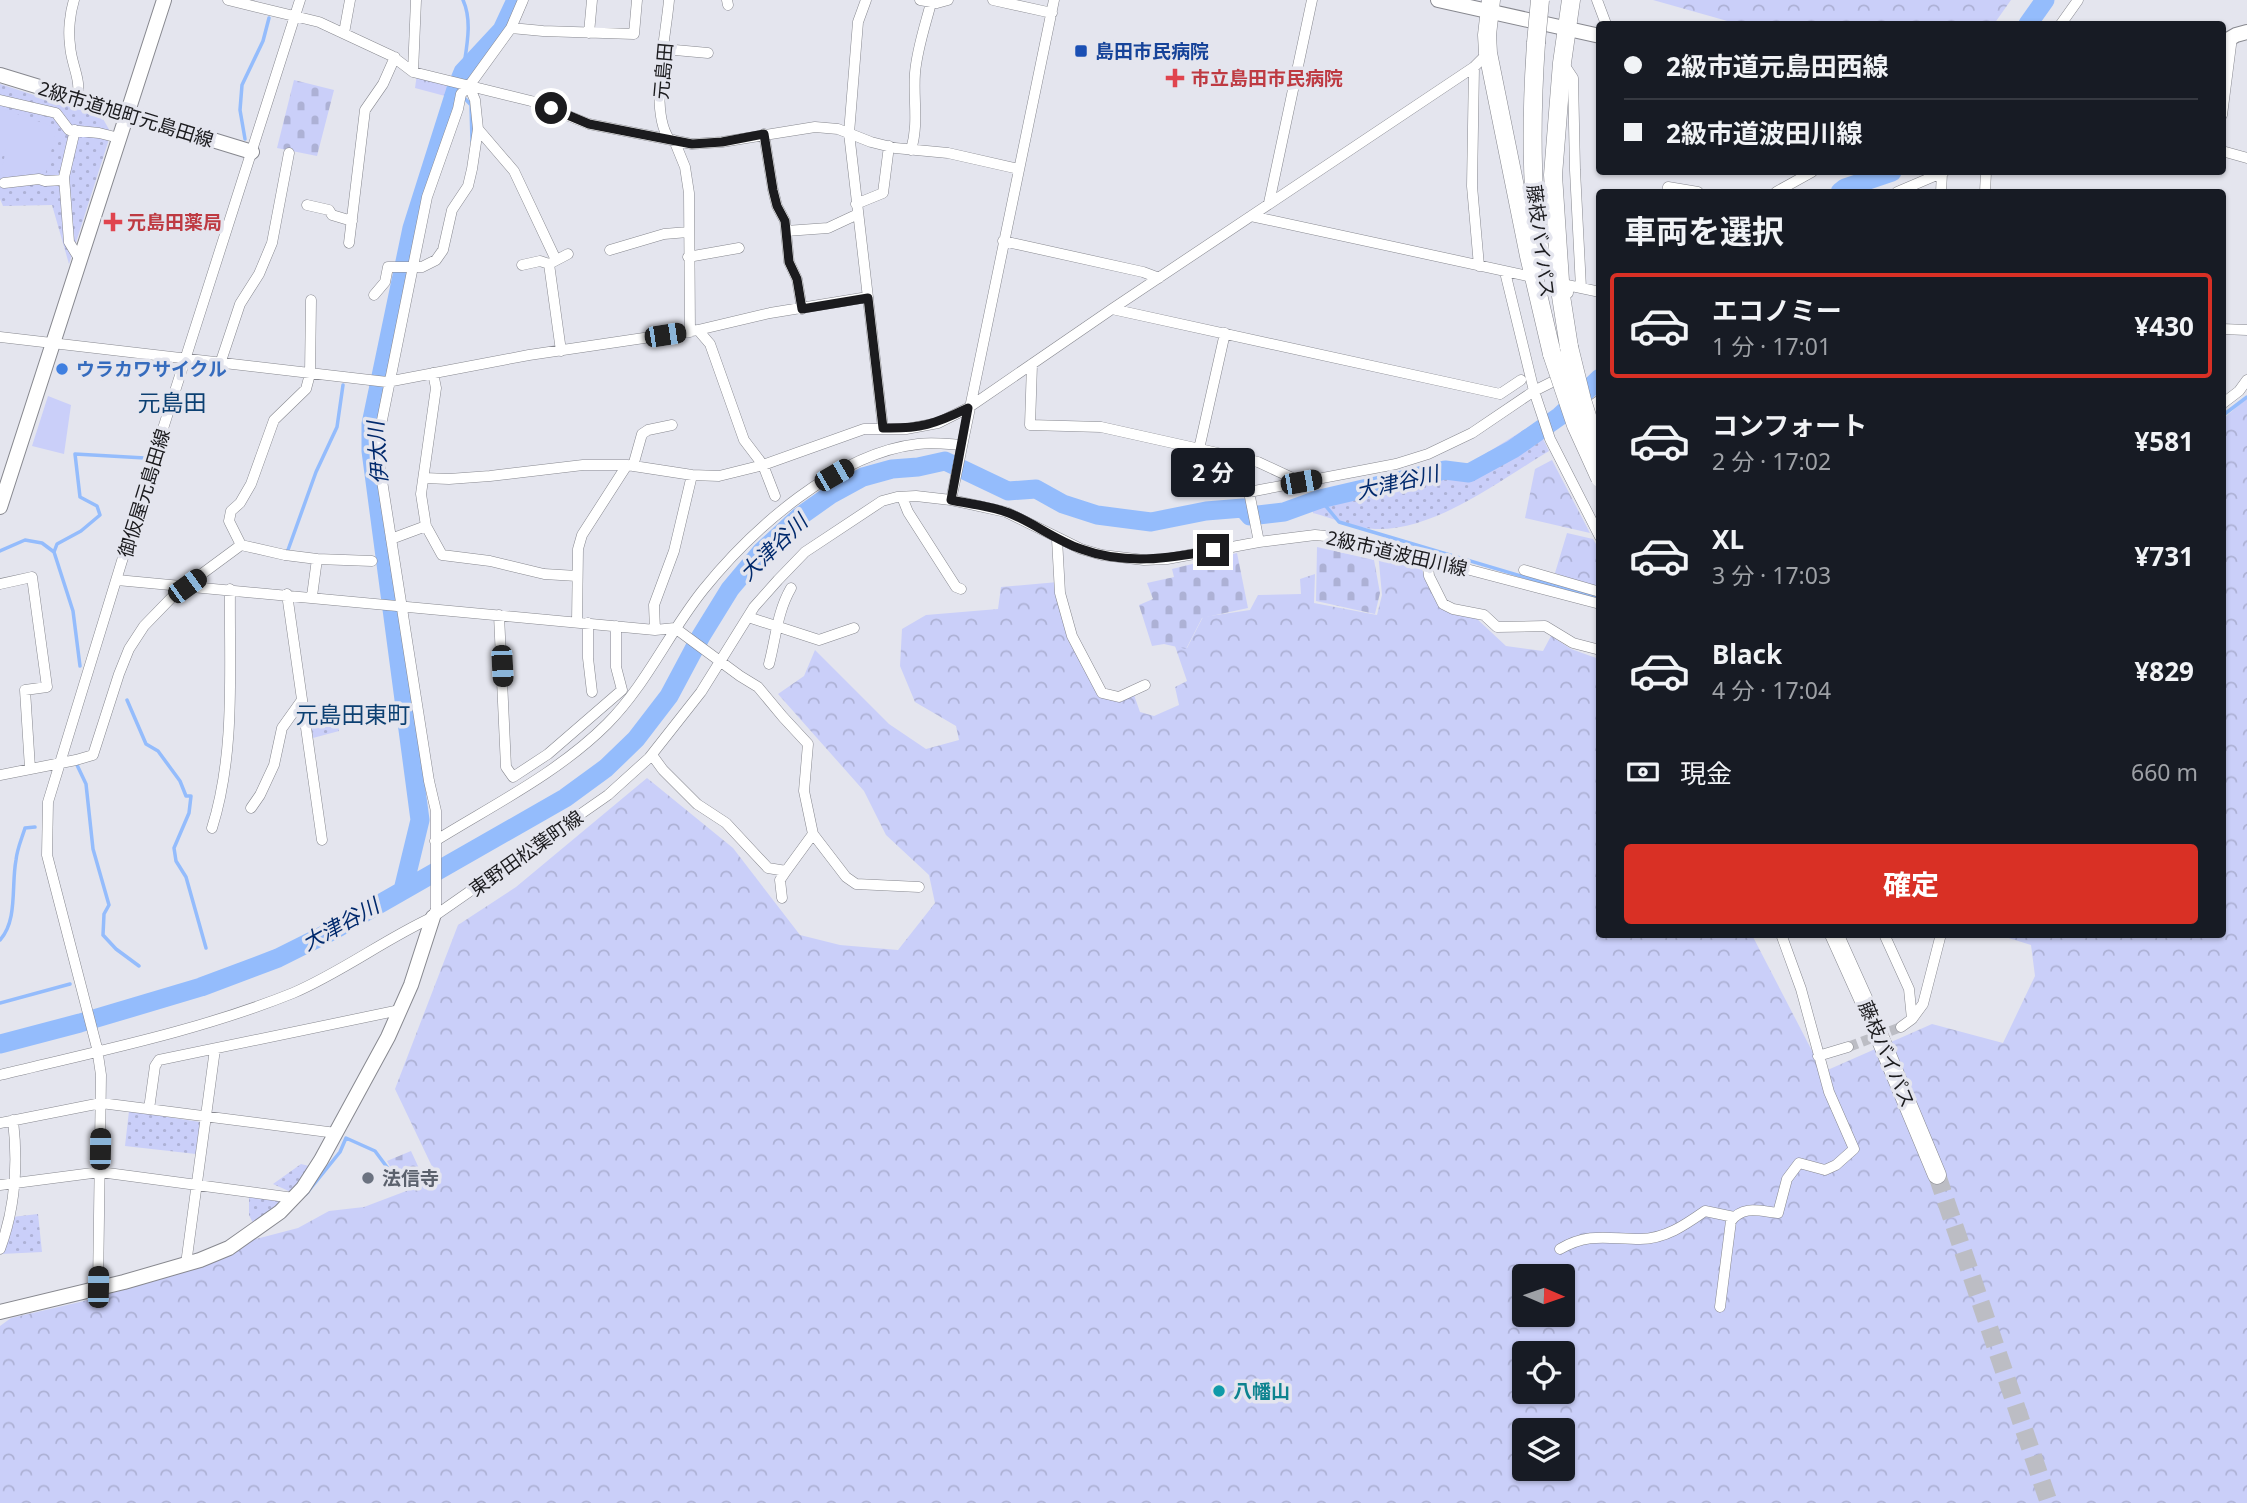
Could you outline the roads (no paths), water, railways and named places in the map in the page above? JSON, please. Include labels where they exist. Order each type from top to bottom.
[{"type":"highway","name":"藤枝バイパス","points":[[1540,0],[1532,111],[1535,208],[1547,294],[1560,351]]},
{"type":"highway","points":[[1571,0],[1562,63],[1553,175],[1560,282],[1560,351],[1576,425],[1596,468]]},
{"type":"highway","points":[[1489,5],[1488,52],[1529,256],[1560,351],[1596,445]]},
{"type":"highway","name":"藤枝バイパス","points":[[1836,938],[1937,1175]]},
{"type":"street","points":[[74,0],[69,46],[80,86],[77,99]]},
{"type":"street","points":[[0,507],[164,0]]},
{"type":"street","points":[[228,0],[319,22],[395,57],[412,72],[531,101],[589,124],[692,144],[722,142],[814,127],[838,129],[890,146],[948,153],[1019,169]]},
{"type":"street","name":"御仮屋元島田線","points":[[98,1287],[101,1075],[98,1049],[47,855],[48,802],[300,0]]},
{"type":"street","points":[[344,33],[350,0]]},
{"type":"street","points":[[412,72],[416,0]]},
{"type":"street","points":[[0,1312],[186,1264],[229,1248],[281,1212],[303,1188],[321,1160],[388,1037],[411,985],[435,913],[436,811],[400,605],[380,468],[379,435],[427,197],[461,94],[511,28],[523,0]]},
{"type":"street","points":[[589,33],[592,0]]},
{"type":"street","points":[[511,28],[635,34],[637,0]]},
{"type":"street","name":"元島田","points":[[669,0],[659,102],[662,128],[685,166],[689,193],[688,257],[694,331]]},
{"type":"street","points":[[866,0],[858,22],[849,133],[883,428]]},
{"type":"street","points":[[920,0],[931,3],[948,0]]},
{"type":"street","points":[[993,0],[1052,13]]},
{"type":"street","points":[[951,500],[1054,0]]},
{"type":"street","points":[[1269,203],[1312,0]]},
{"type":"street","points":[[1438,0],[1489,5],[1596,35]]},
{"type":"street","points":[[1597,0],[1605,21]]},
{"type":"street","points":[[2063,21],[2078,0]]},
{"type":"street","points":[[911,150],[917,129],[915,71],[931,3]]},
{"type":"street","points":[[2226,94],[2227,40],[2247,32]]},
{"type":"street","points":[[664,48],[708,53]]},
{"type":"street","points":[[424,478],[490,476],[583,465],[630,466],[719,476],[763,465],[864,429],[906,429],[929,425],[968,408],[1474,67],[1488,52]]},
{"type":"street","points":[[349,243],[365,110],[383,84],[395,57]]},
{"type":"street","points":[[1562,63],[1573,78],[1581,288]]},
{"type":"street","points":[[1474,67],[1472,186],[1479,266]]},
{"type":"street","name":"2級市道旭町元島田線","points":[[0,75],[252,152]]},
{"type":"street","points":[[374,295],[385,282],[388,267],[422,267],[436,260],[443,250],[452,210],[468,186],[478,129],[475,100],[469,86]]},
{"type":"street","points":[[0,100],[56,113],[69,130],[115,137]]},
{"type":"street","points":[[478,129],[514,170],[553,262],[561,351]]},
{"type":"street","points":[[75,130],[64,180],[69,242],[77,255]]},
{"type":"street","points":[[764,134],[773,190],[785,221],[789,262],[797,279],[802,309]]},
{"type":"street","points":[[786,231],[828,228],[883,193],[890,146]]},
{"type":"street","points":[[2226,152],[2247,158]]},
{"type":"street","points":[[220,364],[240,304],[259,274],[272,243],[289,153]]},
{"type":"street","points":[[1781,189],[1806,175]]},
{"type":"street","points":[[1904,189],[1936,175]]},
{"type":"street","points":[[4,183],[39,179],[64,180]]},
{"type":"street","points":[[307,205],[329,210],[332,215],[352,221]]},
{"type":"street","points":[[1251,216],[1528,276]]},
{"type":"street","points":[[610,250],[664,234],[688,232]]},
{"type":"street","points":[[1003,241],[1143,272],[1159,278]]},
{"type":"street","points":[[688,257],[739,247]]},
{"type":"street","points":[[522,265],[540,261],[553,262],[568,254]]},
{"type":"street","points":[[1505,271],[1535,393],[1550,439],[1596,529]]},
{"type":"street","points":[[1259,542],[1249,492],[1396,464],[1428,454],[1472,433],[1554,380],[1579,356],[1567,285],[1596,291]]},
{"type":"street","points":[[0,337],[389,382],[561,351],[694,331],[770,313],[868,298]]},
{"type":"street","points":[[241,545],[229,521],[231,512],[251,484],[274,420],[306,389],[310,374],[311,300]]},
{"type":"street","points":[[1112,309],[1500,394],[1521,380]]},
{"type":"street","points":[[2226,329],[2247,330]]},
{"type":"street","points":[[694,331],[710,344],[744,440],[763,465],[775,496]]},
{"type":"street","points":[[1199,449],[1225,333]]},
{"type":"street","points":[[1032,364],[1030,425],[1101,428],[1258,462],[1301,482]]},
{"type":"street","points":[[433,373],[436,388],[421,494],[426,526],[442,555],[490,561],[544,575],[577,576]]},
{"type":"street","points":[[2226,401],[2239,391],[2247,380]]},
{"type":"street","points":[[592,692],[577,576],[578,549],[582,535],[630,466],[642,434],[648,430],[672,425]]},
{"type":"street","points":[[435,843],[572,756],[608,723],[644,680],[703,591],[747,543],[821,483],[870,457],[894,449],[933,443],[960,447]]},
{"type":"street","points":[[655,630],[654,605],[674,551],[692,475]]},
{"type":"street","points":[[902,497],[908,512],[956,587],[961,589]]},
{"type":"street","name":"東野田松葉町線","points":[[0,1075],[213,1020],[292,993],[336,973],[435,913],[608,796],[652,755],[701,692],[719,659],[748,617],[805,552],[882,501],[902,497],[951,500]]},
{"type":"street","name":"2級市道波田川線","points":[[951,500],[1006,512],[1057,538],[1102,555],[1144,560],[1167,559],[1315,535],[1348,538],[1596,603]]},
{"type":"street","points":[[391,539],[426,526]]},
{"type":"street","points":[[1057,538],[1060,593],[1072,636],[1102,693],[1119,697],[1145,685]]},
{"type":"street","points":[[241,545],[317,559],[372,561]]},
{"type":"street","points":[[0,775],[93,755],[119,674],[129,649],[144,626],[176,593],[241,545]]},
{"type":"street","points":[[1427,558],[1429,576],[1443,604],[1453,609],[1484,615],[1497,626],[1545,626],[1573,643],[1596,649]]},
{"type":"street","points":[[312,596],[317,559]]},
{"type":"street","points":[[1524,570],[1596,591]]},
{"type":"street","points":[[0,584],[32,577],[47,687],[25,690],[30,768]]},
{"type":"street","points":[[117,580],[312,596],[655,630],[677,629],[758,687],[808,744],[804,791],[813,834],[846,877],[856,884],[919,887]]},
{"type":"street","points":[[769,664],[776,639],[776,627],[791,588]]},
{"type":"street","points":[[212,828],[220,804],[229,717],[230,589]]},
{"type":"street","points":[[288,594],[322,840]]},
{"type":"street","points":[[499,615],[506,767],[513,777],[548,754],[622,690],[616,667],[616,626]]},
{"type":"street","points":[[748,617],[818,640],[854,628]]},
{"type":"street","points":[[251,808],[271,773],[282,728],[302,700]]},
{"type":"street","points":[[652,755],[697,804],[726,823],[768,869],[786,871]]},
{"type":"street","points":[[782,898],[780,880],[813,834]]},
{"type":"street","points":[[1720,1307],[1731,1221],[1734,1217],[1744,1209],[1778,1213],[1787,1179],[1799,1163],[1825,1170],[1836,1165],[1854,1149],[1829,1092],[1801,989],[1782,938]]},
{"type":"street","points":[[1886,938],[1909,989],[1912,1019]]},
{"type":"street","points":[[1901,1027],[1912,1019],[1923,1004],[1940,938]]},
{"type":"street","points":[[149,1110],[155,1066],[159,1060],[400,1010]]},
{"type":"street","points":[[1818,1056],[1848,1047]]},
{"type":"street","points":[[186,1264],[215,1049]]},
{"type":"street","points":[[0,1123],[101,1103],[336,1133]]},
{"type":"street","points":[[0,1249],[7,1230],[14,1182],[16,1151],[13,1120]]},
{"type":"street","points":[[0,1185],[100,1172],[293,1198]]},
{"type":"street","points":[[1560,1249],[1586,1237],[1641,1239],[1670,1233],[1704,1211],[1734,1217]]},
{"type":"waterway","points":[[463,0],[468,26],[463,72]]},
{"type":"waterway","name":"伊太川","points":[[403,890],[420,820],[371,451],[371,424],[412,228],[456,89],[463,72],[502,30],[516,0]]},
{"type":"waterway","name":"大津谷川","points":[[2030,21],[2045,0]]},
{"type":"waterway","points":[[245,139],[240,110],[242,85],[263,41],[269,18]]},
{"type":"waterway","points":[[456,89],[471,105],[472,141]]},
{"type":"waterway","name":"大津谷川","points":[[1844,189],[1883,175]]},
{"type":"waterway","name":"大津谷川","points":[[0,1044],[201,987],[278,958],[334,930],[565,798],[606,768],[636,739],[669,696],[730,589],[761,552],[799,517],[830,495],[863,477],[892,469],[945,461],[1008,491],[1036,489],[1063,504],[1097,515],[1151,522],[1206,511],[1243,508],[1250,516],[1284,512],[1320,499],[1445,470],[1469,473],[1513,449],[1560,416],[1596,382]]},
{"type":"waterway","points":[[288,550],[316,472],[337,427],[343,385]]},
{"type":"waterway","points":[[2226,413],[2247,397]]},
{"type":"waterway","points":[[54,552],[57,544],[81,531],[100,515],[97,506],[80,497],[75,454],[145,458]]},
{"type":"waterway","points":[[1320,499],[1339,522],[1596,596]]},
{"type":"waterway","points":[[0,551],[25,540],[42,543],[54,552],[73,611],[80,666]]},
{"type":"waterway","points":[[127,700],[146,744],[158,751],[180,781],[186,796],[191,796],[189,813],[174,848],[176,861],[186,877],[206,948]]},
{"type":"waterway","points":[[77,765],[86,784],[93,849],[109,905],[104,914],[103,935],[116,949],[139,966]]},
{"type":"waterway","points":[[0,940],[6,932],[12,913],[20,844],[25,828],[35,827]]},
{"type":"waterway","points":[[0,1003],[70,984]]},
{"type":"waterway","points":[[306,1194],[340,1152],[346,1138],[375,1151],[401,1186]]},
{"type":"tunnel","points":[[1848,1047],[1901,1027]]},
{"type":"tunnel","points":[[1937,1175],[2049,1503]]},
{"type":"place","name":"島田市民病院","points":[[1081,51]]},
{"type":"place","name":"市立島田市民病院","points":[[1175,78]]},
{"type":"place","name":"元島田薬局","points":[[113,222]]},
{"type":"place","name":"ウラカワサイクル","points":[[62,369]]},
{"type":"place","name":"法信寺","points":[[368,1178]]},
{"type":"place","name":"八幡山","points":[[1219,1391]]},
{"type":"district","name":"元島田","points":[[172,402]]},
{"type":"district","name":"元島田東町","points":[[353,714]]}]
